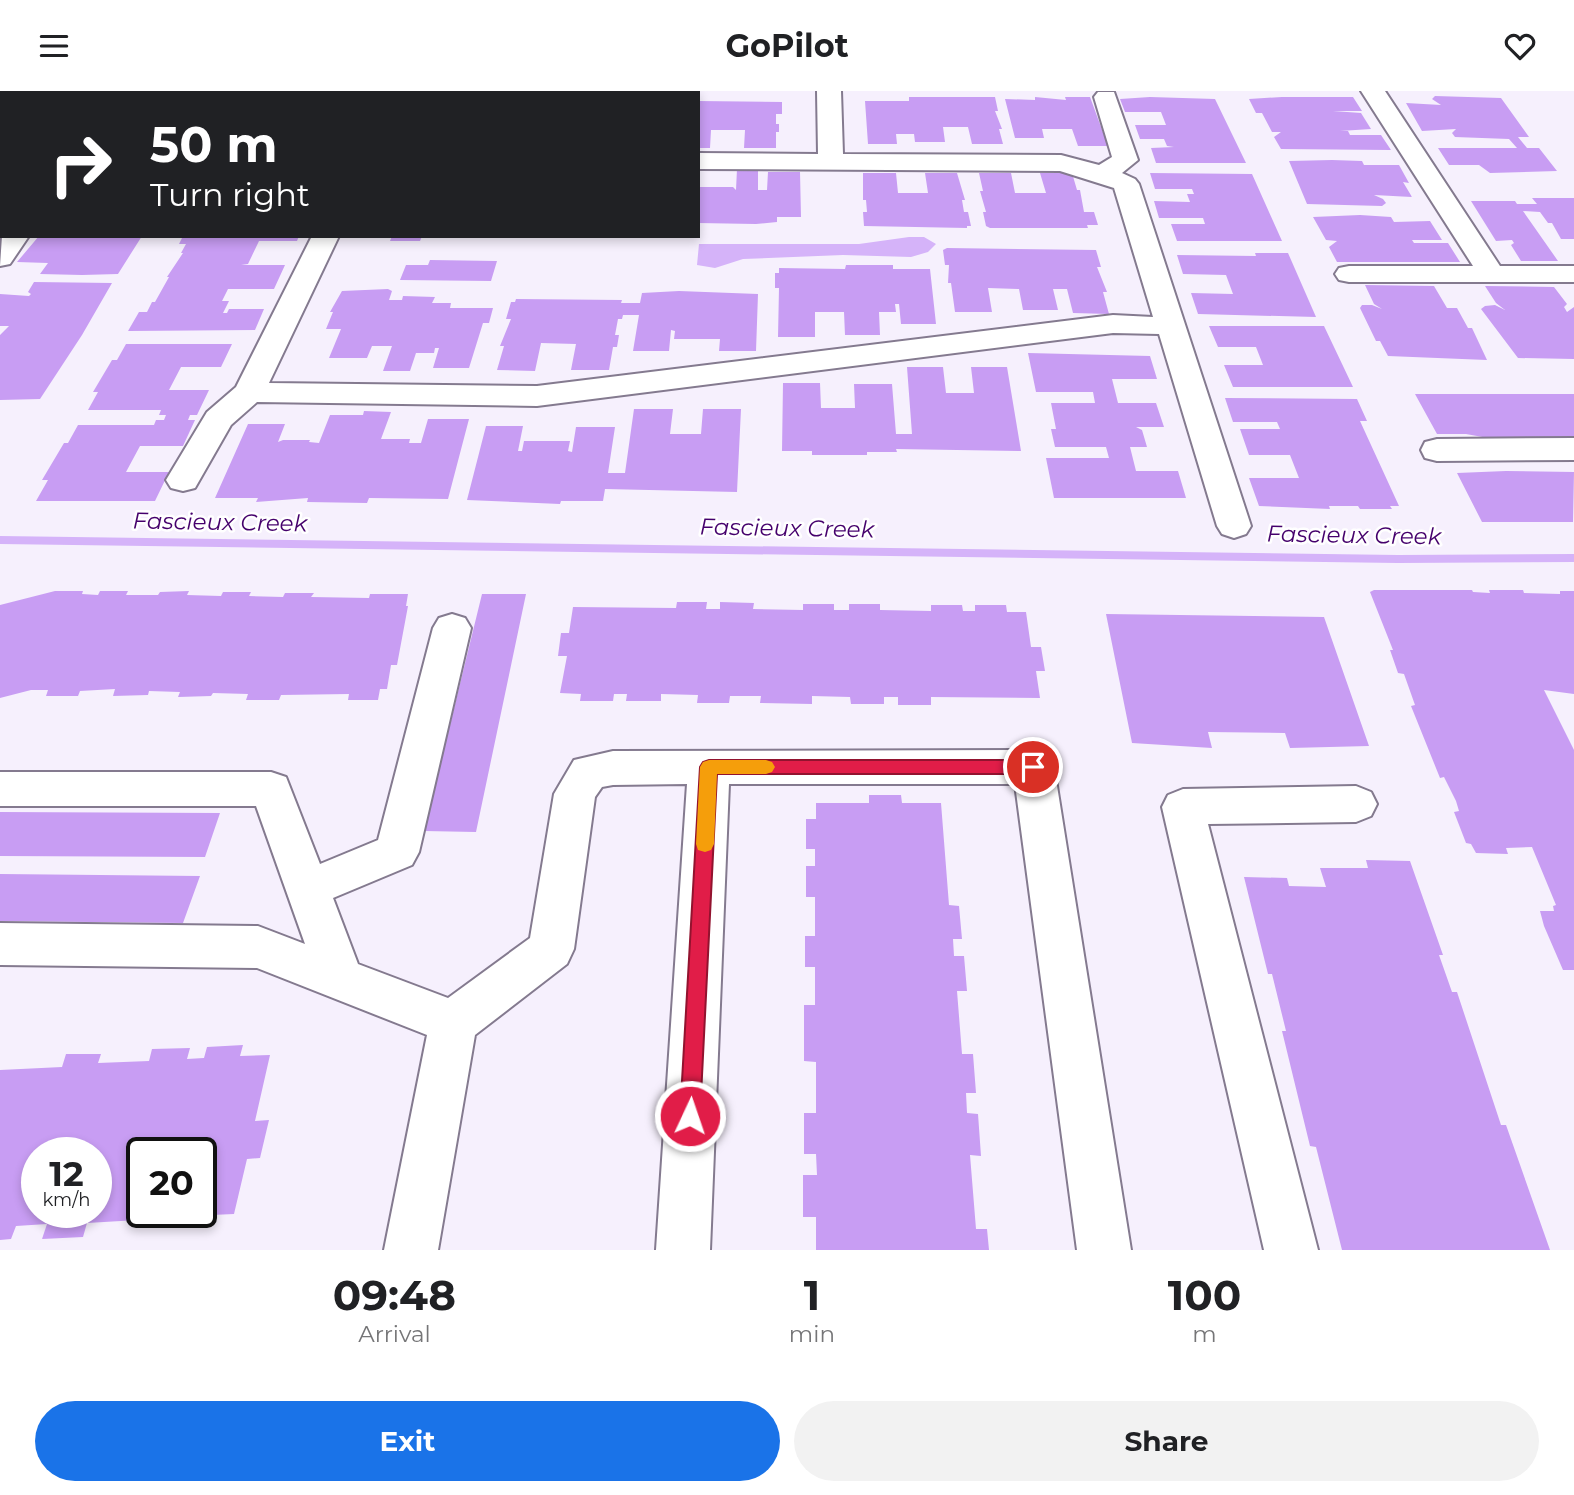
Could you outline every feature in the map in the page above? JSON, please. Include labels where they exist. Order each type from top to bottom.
[{"type":"street","points":[[829,91],[831,161]]},
{"type":"street","points":[[1373,91],[1492,274]]},
{"type":"street","points":[[1102,174],[1125,160],[1106,97]]},
{"type":"street","points":[[700,161],[1061,163],[1102,174],[1126,184],[1234,526]]},
{"type":"street","points":[[0,258],[15,238]]},
{"type":"street","points":[[183,480],[218,419],[249,392],[325,238]]},
{"type":"street","points":[[1349,274],[1574,274]]},
{"type":"street","points":[[249,392],[537,396],[1113,324],[1170,325]]},
{"type":"street","points":[[1437,450],[1574,449]]},
{"type":"street","points":[[307,889],[397,852],[452,628]]},
{"type":"street","points":[[683,1250],[709,767]]},
{"type":"street","points":[[411,1250],[453,1023],[551,949],[575,794],[589,772],[613,768],[1033,767],[1104,1250]]},
{"type":"street","points":[[0,789],[271,789],[340,978]]},
{"type":"street","points":[[1292,1250],[1183,807],[1356,804]]},
{"type":"street","points":[[0,944],[258,947],[453,1023]]},
{"type":"shaded area","points":[[924,237],[936,244],[928,252],[911,257],[843,255],[743,259],[715,268],[697,265],[699,244],[859,244]]},
{"type":"building","points":[[1435,96],[1501,98],[1529,137],[1518,137],[1527,148],[1539,148],[1557,171],[1490,173],[1479,165],[1449,165],[1438,148],[1517,148],[1509,139],[1455,137],[1452,133],[1456,129],[1422,131],[1406,103],[1441,105],[1432,99]]},
{"type":"building","points":[[909,97],[995,97],[998,111],[995,111],[1002,129],[999,129],[1003,144],[972,144],[968,127],[943,127],[945,142],[915,142],[914,134],[896,134],[897,144],[868,144],[865,101],[909,101]]},
{"type":"building","points":[[1035,97],[1066,100],[1065,97],[1090,97],[1108,146],[1078,146],[1072,129],[1042,129],[1044,138],[1015,138],[1005,99],[1035,100]]},
{"type":"building","points":[[1353,97],[1362,111],[1333,111],[1361,113],[1371,129],[1340,131],[1348,131],[1350,135],[1381,135],[1391,150],[1281,149],[1274,137],[1281,132],[1272,132],[1262,113],[1256,113],[1249,99]]},
{"type":"building","points":[[1120,99],[1215,99],[1246,163],[1156,163],[1151,148],[1174,147],[1167,146],[1164,139],[1140,139],[1135,125],[1166,125],[1161,112],[1125,112]]},
{"type":"building","points":[[700,101],[782,102],[782,114],[776,114],[779,132],[776,132],[776,148],[744,148],[745,130],[711,130],[710,148],[700,148]]},
{"type":"building","points":[[1289,161],[1362,161],[1364,165],[1399,165],[1409,183],[1403,182],[1412,197],[1374,195],[1386,203],[1382,206],[1307,204]]},
{"type":"building","points":[[737,169],[758,169],[758,190],[767,190],[768,172],[800,172],[801,217],[777,217],[777,222],[756,224],[700,223],[700,187],[733,187],[736,190]]},
{"type":"building","points":[[863,173],[896,173],[898,193],[928,193],[925,173],[957,173],[965,200],[962,200],[964,212],[968,212],[971,226],[864,226],[863,212],[867,212],[866,200],[863,200]]},
{"type":"building","points":[[979,173],[1011,173],[1015,193],[1046,193],[1040,173],[1072,173],[1077,190],[1080,190],[1084,212],[1094,212],[1098,225],[1087,225],[1088,228],[990,228],[986,226],[983,212],[986,212],[980,191],[983,191]]},
{"type":"building","points":[[1150,173],[1252,174],[1282,241],[1177,241],[1171,224],[1205,224],[1203,218],[1159,218],[1154,201],[1190,202],[1187,194],[1194,194],[1192,189],[1155,189]]},
{"type":"building","points":[[1532,198],[1574,198],[1574,239],[1561,239],[1552,223],[1548,223],[1540,212],[1523,211],[1558,261],[1521,261],[1511,245],[1514,243],[1512,240],[1496,241],[1471,201],[1537,204]]},
{"type":"building","points":[[1313,217],[1391,217],[1394,222],[1430,221],[1442,240],[1412,240],[1414,243],[1448,243],[1460,262],[1337,262],[1329,247],[1337,241],[1326,240]]},
{"type":"building","points":[[37,238],[141,238],[118,274],[40,274],[48,263],[17,262]]},
{"type":"building","points":[[182,238],[298,238],[297,241],[259,241],[248,264],[241,265],[285,265],[274,289],[228,289],[222,301],[229,301],[223,313],[227,313],[229,309],[264,309],[255,330],[128,331],[139,312],[147,312],[152,302],[155,302],[183,253],[186,244],[179,244]]},
{"type":"building","points":[[391,238],[421,238],[420,241],[390,241]]},
{"type":"building","points":[[943,250],[1096,250],[1101,267],[1097,267],[1107,292],[1103,292],[1109,314],[1073,313],[1067,289],[1053,289],[1058,310],[1023,310],[1019,289],[988,288],[992,312],[955,312],[951,283],[948,283],[949,265],[945,265]]},
{"type":"building","points":[[1255,253],[1288,253],[1316,317],[1198,314],[1191,293],[1233,294],[1226,275],[1183,274],[1177,255],[1256,256]]},
{"type":"building","points":[[430,260],[497,261],[491,281],[400,280],[406,265],[428,265]]},
{"type":"building","points":[[846,265],[893,265],[893,269],[930,269],[936,324],[901,324],[899,304],[895,304],[896,312],[879,312],[880,335],[845,335],[844,312],[815,312],[815,337],[778,337],[779,288],[775,288],[775,273],[779,273],[779,268],[845,269]]},
{"type":"building","points":[[34,282],[112,283],[40,399],[0,400],[0,335],[9,326],[0,326],[0,294],[29,296],[31,294],[28,292]]},
{"type":"building","points":[[1365,285],[1434,286],[1447,308],[1457,308],[1468,328],[1472,328],[1487,360],[1388,356],[1380,341],[1376,341],[1360,308],[1362,305],[1372,305],[1382,309],[1374,304]]},
{"type":"building","points":[[1485,286],[1554,287],[1567,304],[1564,307],[1567,312],[1574,307],[1574,359],[1518,358],[1481,309],[1495,305],[1505,310],[1496,303]]},
{"type":"building","points":[[342,291],[392,291],[389,300],[402,300],[403,296],[435,297],[432,303],[451,303],[450,308],[493,308],[489,323],[483,323],[469,368],[433,368],[439,348],[435,348],[434,353],[416,353],[410,371],[383,371],[392,346],[372,346],[367,358],[329,358],[341,329],[326,329],[333,312],[330,312]]},
{"type":"building","points":[[679,291],[758,294],[756,351],[719,351],[720,339],[674,339],[675,331],[671,330],[669,351],[633,351],[639,315],[623,315],[622,319],[618,319],[615,335],[619,335],[617,347],[613,347],[609,370],[571,370],[576,344],[541,343],[535,371],[497,370],[504,346],[500,346],[511,319],[506,319],[511,302],[516,299],[622,300],[621,303],[640,303],[642,293]]},
{"type":"building","points":[[1209,326],[1324,326],[1353,387],[1233,387],[1224,365],[1263,365],[1256,347],[1218,347]]},
{"type":"building","points":[[126,344],[232,344],[221,367],[181,367],[169,390],[209,390],[197,415],[190,415],[188,420],[195,420],[183,446],[140,446],[126,472],[169,472],[155,501],[36,501],[48,480],[42,480],[78,425],[154,425],[156,420],[164,420],[166,415],[159,415],[161,410],[88,410],[98,392],[93,392],[112,360],[117,360]]},
{"type":"building","points":[[1028,353],[1150,356],[1157,379],[1112,379],[1118,403],[1156,403],[1164,427],[1136,427],[1142,430],[1147,447],[1130,447],[1136,471],[1178,471],[1186,498],[1054,498],[1046,458],[1109,458],[1106,447],[1055,447],[1051,429],[1056,429],[1051,403],[1095,403],[1093,392],[1036,392]]},
{"type":"building","points":[[907,367],[943,367],[946,393],[974,393],[971,367],[1007,367],[1021,451],[896,449],[897,452],[867,452],[867,455],[812,455],[812,451],[782,451],[783,383],[820,383],[821,408],[855,408],[854,384],[892,384],[896,434],[912,434]]},
{"type":"building","points":[[1415,394],[1574,394],[1574,437],[1488,438],[1466,434],[1437,434]]},
{"type":"building","points":[[1225,398],[1357,399],[1367,421],[1360,421],[1399,506],[1390,506],[1392,509],[1360,509],[1358,506],[1329,506],[1330,509],[1259,506],[1249,478],[1299,478],[1290,455],[1249,455],[1240,429],[1280,429],[1277,422],[1233,422]]},
{"type":"building","points":[[634,409],[673,409],[670,434],[701,434],[703,409],[741,409],[737,492],[605,489],[603,501],[561,501],[560,504],[467,500],[486,426],[523,426],[518,451],[522,451],[524,441],[570,441],[568,451],[572,452],[576,427],[615,427],[608,473],[625,473]]},
{"type":"building","points":[[364,411],[391,412],[381,439],[410,439],[409,443],[421,443],[428,419],[469,419],[448,499],[369,498],[367,503],[307,502],[308,498],[256,502],[258,498],[215,498],[248,424],[285,424],[278,442],[310,440],[309,442],[319,443],[330,415],[363,415]]},
{"type":"building","points":[[1574,472],[1573,522],[1482,522],[1457,473]]},
{"type":"building","points":[[1472,590],[1490,593],[1489,590],[1523,590],[1524,593],[1560,594],[1560,591],[1574,591],[1574,694],[1544,690],[1574,750],[1574,970],[1563,970],[1544,926],[1540,911],[1554,911],[1553,906],[1556,905],[1532,847],[1506,848],[1508,854],[1476,853],[1471,844],[1466,843],[1454,812],[1459,811],[1456,801],[1444,777],[1440,778],[1411,706],[1415,705],[1404,674],[1398,673],[1390,650],[1393,650],[1370,592]]},
{"type":"building","points":[[55,591],[83,591],[82,594],[98,595],[100,591],[128,591],[126,595],[158,595],[160,592],[189,591],[187,595],[221,596],[223,592],[251,592],[249,596],[283,597],[285,593],[314,593],[311,597],[369,598],[370,594],[408,594],[408,606],[397,665],[391,665],[387,689],[380,689],[378,700],[348,700],[349,694],[281,695],[279,700],[246,700],[248,694],[213,693],[211,696],[178,697],[180,692],[149,691],[148,695],[113,696],[115,689],[80,691],[78,696],[46,696],[48,690],[31,690],[0,698],[0,605]]},
{"type":"building","points":[[482,594],[526,594],[476,832],[424,831]]},
{"type":"building","points":[[677,602],[707,602],[706,609],[720,609],[720,602],[754,603],[753,609],[803,610],[803,604],[834,604],[834,610],[849,610],[849,604],[880,604],[880,610],[931,611],[931,605],[962,605],[963,611],[975,611],[975,605],[1006,605],[1007,612],[1026,612],[1031,647],[1041,647],[1045,671],[1036,671],[1040,698],[931,697],[931,705],[898,705],[898,697],[884,697],[884,704],[851,704],[850,697],[812,696],[812,704],[760,703],[761,696],[730,696],[729,703],[697,703],[698,695],[661,694],[661,701],[626,701],[627,694],[614,694],[613,701],[580,701],[581,694],[560,693],[567,656],[558,656],[561,633],[569,633],[573,607],[676,608]]},
{"type":"building","points":[[1106,614],[1324,617],[1369,746],[1290,748],[1285,733],[1208,732],[1212,748],[1132,743]]},
{"type":"building","points":[[869,795],[901,795],[902,803],[941,803],[949,905],[959,906],[962,939],[953,939],[954,956],[964,956],[967,991],[957,991],[962,1054],[973,1054],[976,1093],[966,1093],[967,1113],[978,1114],[981,1156],[970,1155],[976,1229],[987,1229],[989,1250],[816,1250],[816,1217],[803,1217],[803,1175],[817,1175],[816,1154],[804,1154],[804,1113],[816,1113],[816,1062],[804,1061],[804,1005],[815,1005],[815,967],[805,967],[805,936],[815,936],[815,897],[806,897],[806,866],[815,866],[815,849],[806,849],[806,819],[816,819],[816,803],[869,803]]},
{"type":"building","points":[[0,812],[220,813],[205,857],[0,856]]},
{"type":"building","points":[[1366,860],[1410,861],[1443,955],[1439,955],[1452,992],[1457,992],[1501,1125],[1506,1125],[1550,1250],[1342,1250],[1316,1147],[1310,1146],[1282,1031],[1286,1031],[1272,974],[1268,974],[1244,877],[1287,878],[1289,886],[1326,887],[1320,868],[1368,868]]},
{"type":"building","points":[[0,874],[200,876],[183,923],[0,921]]},
{"type":"building","points":[[243,1045],[240,1056],[270,1055],[255,1121],[269,1120],[260,1158],[247,1159],[234,1214],[217,1215],[217,1137],[126,1137],[126,1221],[112,1222],[112,1137],[21,1137],[21,1226],[16,1226],[11,1239],[0,1240],[0,1070],[62,1067],[66,1054],[101,1054],[98,1063],[149,1061],[152,1049],[190,1048],[187,1059],[204,1058],[207,1047]]},
{"type":"building","points":[[46,1228],[86,1228],[83,1237],[42,1239]]},
{"type":"waterway","name":"Fascieux Creek","points":[[0,540],[1398,559],[1574,558]]},
{"type":"slow traffic","points":[[705,844],[709,767],[766,767]]},
{"type":"route","points":[[690,1116],[709,767],[1033,767]]}]
